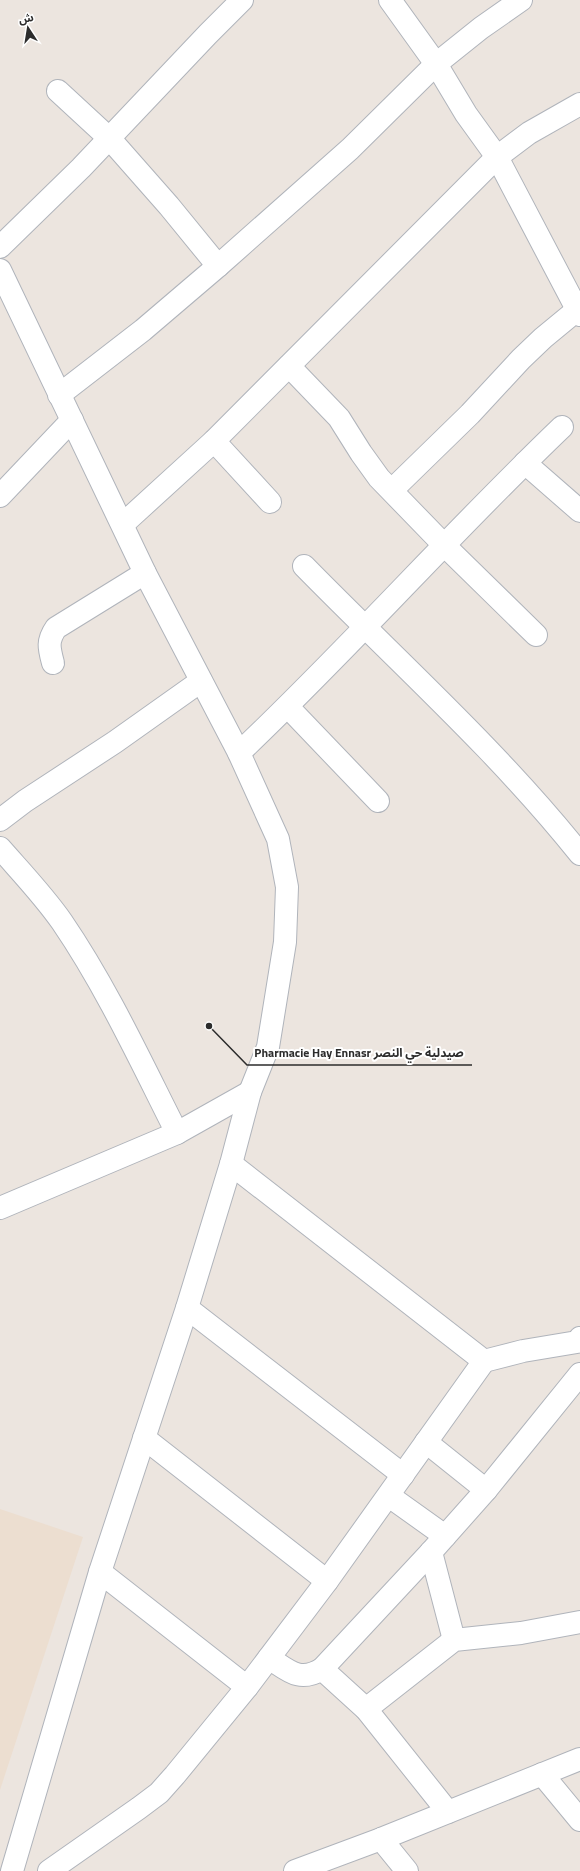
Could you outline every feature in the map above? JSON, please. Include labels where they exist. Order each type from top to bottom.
[{"type":"street","points":[[0,247],[110,139],[208,34],[242,0]]},
{"type":"street","points":[[390,0],[436,64],[466,114],[498,157],[579,312],[538,343],[470,414],[392,490]]},
{"type":"street","points":[[59,395],[143,330],[218,266],[350,148],[436,64],[481,28],[521,0]]},
{"type":"street","points":[[58,91],[110,139],[169,206],[218,266]]},
{"type":"street","points":[[123,524],[214,441],[498,157],[529,133],[580,104]]},
{"type":"street","points":[[0,270],[7,304],[72,420],[123,524],[145,573],[239,753],[278,839],[287,887],[285,942],[268,1046],[250,1092],[231,1164],[187,1308],[100,1572],[12,1871]]},
{"type":"street","points":[[289,366],[339,418],[370,467],[444,544],[536,635]]},
{"type":"street","points":[[0,496],[72,420]]},
{"type":"street","points":[[239,753],[288,707],[444,544],[562,428]]},
{"type":"street","points":[[214,441],[270,502]]},
{"type":"street","points":[[526,463],[580,511]]},
{"type":"street","points":[[304,566],[506,767],[548,813],[580,854]]},
{"type":"street","points":[[53,663],[48,646],[50,636],[56,628],[145,573]]},
{"type":"street","points":[[0,820],[25,801],[115,742],[201,681]]},
{"type":"street","points":[[288,707],[378,801]]},
{"type":"street","points":[[0,848],[62,922],[102,989],[144,1067],[177,1133]]},
{"type":"street","points":[[0,1208],[177,1133],[250,1092]]},
{"type":"street","points":[[231,1164],[484,1361]]},
{"type":"street","points":[[187,1308],[403,1475]]},
{"type":"street","points":[[49,1871],[159,1793],[247,1687],[327,1581],[484,1361],[551,1345],[579,1341]]},
{"type":"street","points":[[269,1658],[295,1675],[308,1675],[322,1669],[486,1490],[580,1374]]},
{"type":"street","points":[[144,1438],[327,1581]]},
{"type":"street","points":[[426,1442],[486,1490]]},
{"type":"street","points":[[388,1496],[438,1544],[454,1640]]},
{"type":"street","points":[[100,1572],[247,1687]]},
{"type":"street","points":[[366,1709],[454,1640],[521,1633],[580,1622]]},
{"type":"street","points":[[322,1669],[366,1709],[448,1812]]},
{"type":"street","points":[[295,1871],[381,1839],[580,1759]]},
{"type":"street","points":[[542,1774],[580,1820]]},
{"type":"street","points":[[381,1839],[407,1871]]},
{"type":"shaded area","points":[[0,1509],[83,1537],[0,1790]]},
{"type":"place","name":"Pharmacie Hay Ennasr صيدلية حي النصر","points":[[209,1026]]}]
